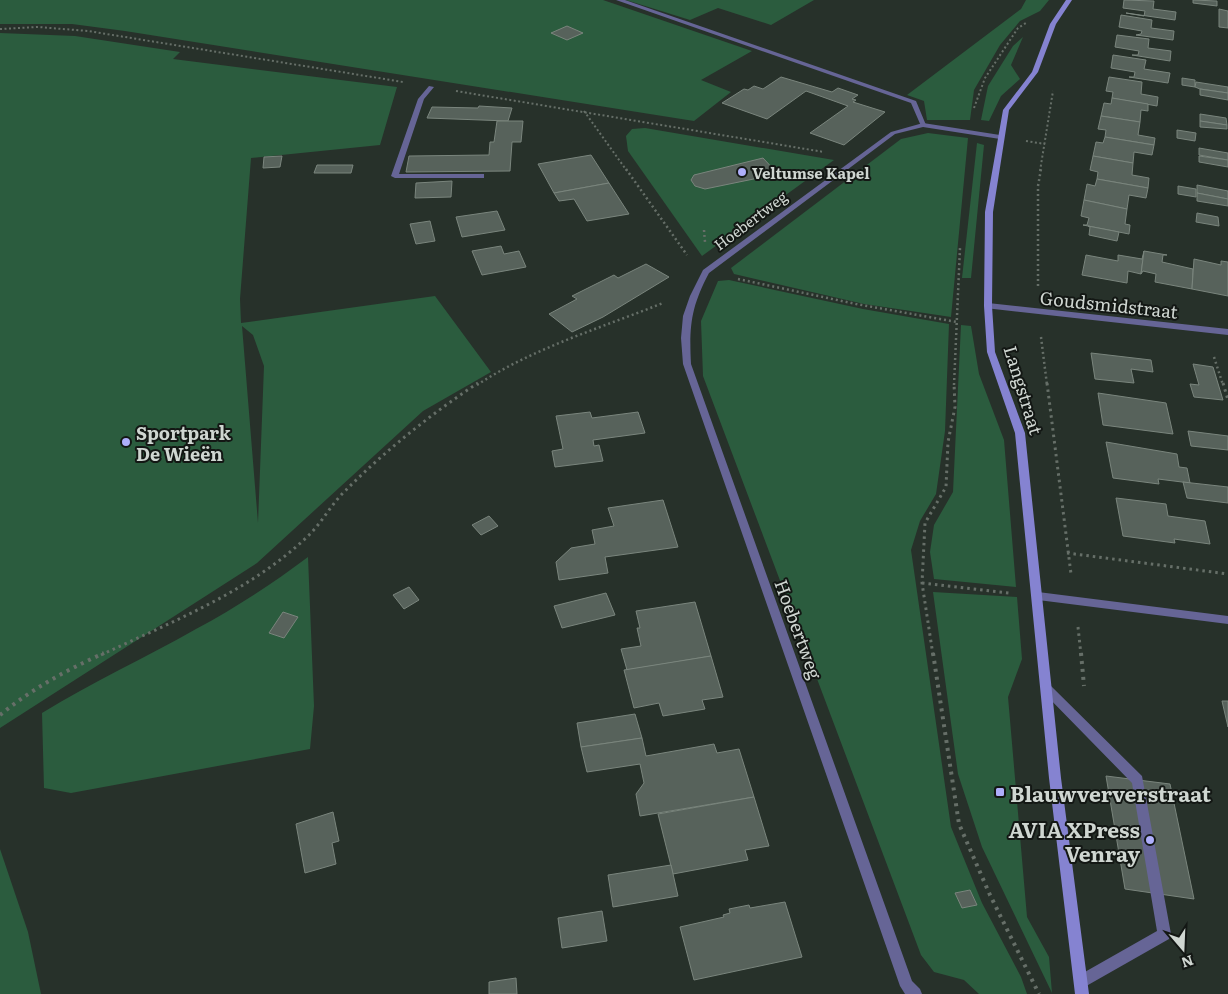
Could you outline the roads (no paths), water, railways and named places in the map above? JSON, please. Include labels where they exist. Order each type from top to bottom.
[{"type":"main road","name":"Langstraat","points":[[1069,0],[1053,24],[1035,72],[1006,110],[989,212],[988,325],[991,352],[1020,433],[1055,778],[1081,988]]},
{"type":"street","points":[[619,0],[914,102],[923,125]]},
{"type":"street","points":[[431,87],[421,99],[395,176],[481,176]]},
{"type":"street","name":"Hoebertweg","points":[[915,994],[907,986],[687,364],[684,326],[691,302],[706,272],[888,136],[900,130],[923,125],[974,131],[1000,137]]},
{"type":"street","name":"Goudsmidstraat","points":[[988,306],[1038,313],[1228,332]]},
{"type":"street","points":[[1038,596],[1075,599],[1228,620]]},
{"type":"street","points":[[1047,689],[1138,780],[1164,934],[1081,988]]},
{"type":"place","name":"Veltumse Kapel","points":[[742,172]]},
{"type":"place","name":"Sportpark De Wieën","points":[[126,442]]},
{"type":"place","name":"Blauwververstraat","points":[[1000,792]]},
{"type":"place","name":"AVIA XPress Venray","points":[[1150,840]]}]
